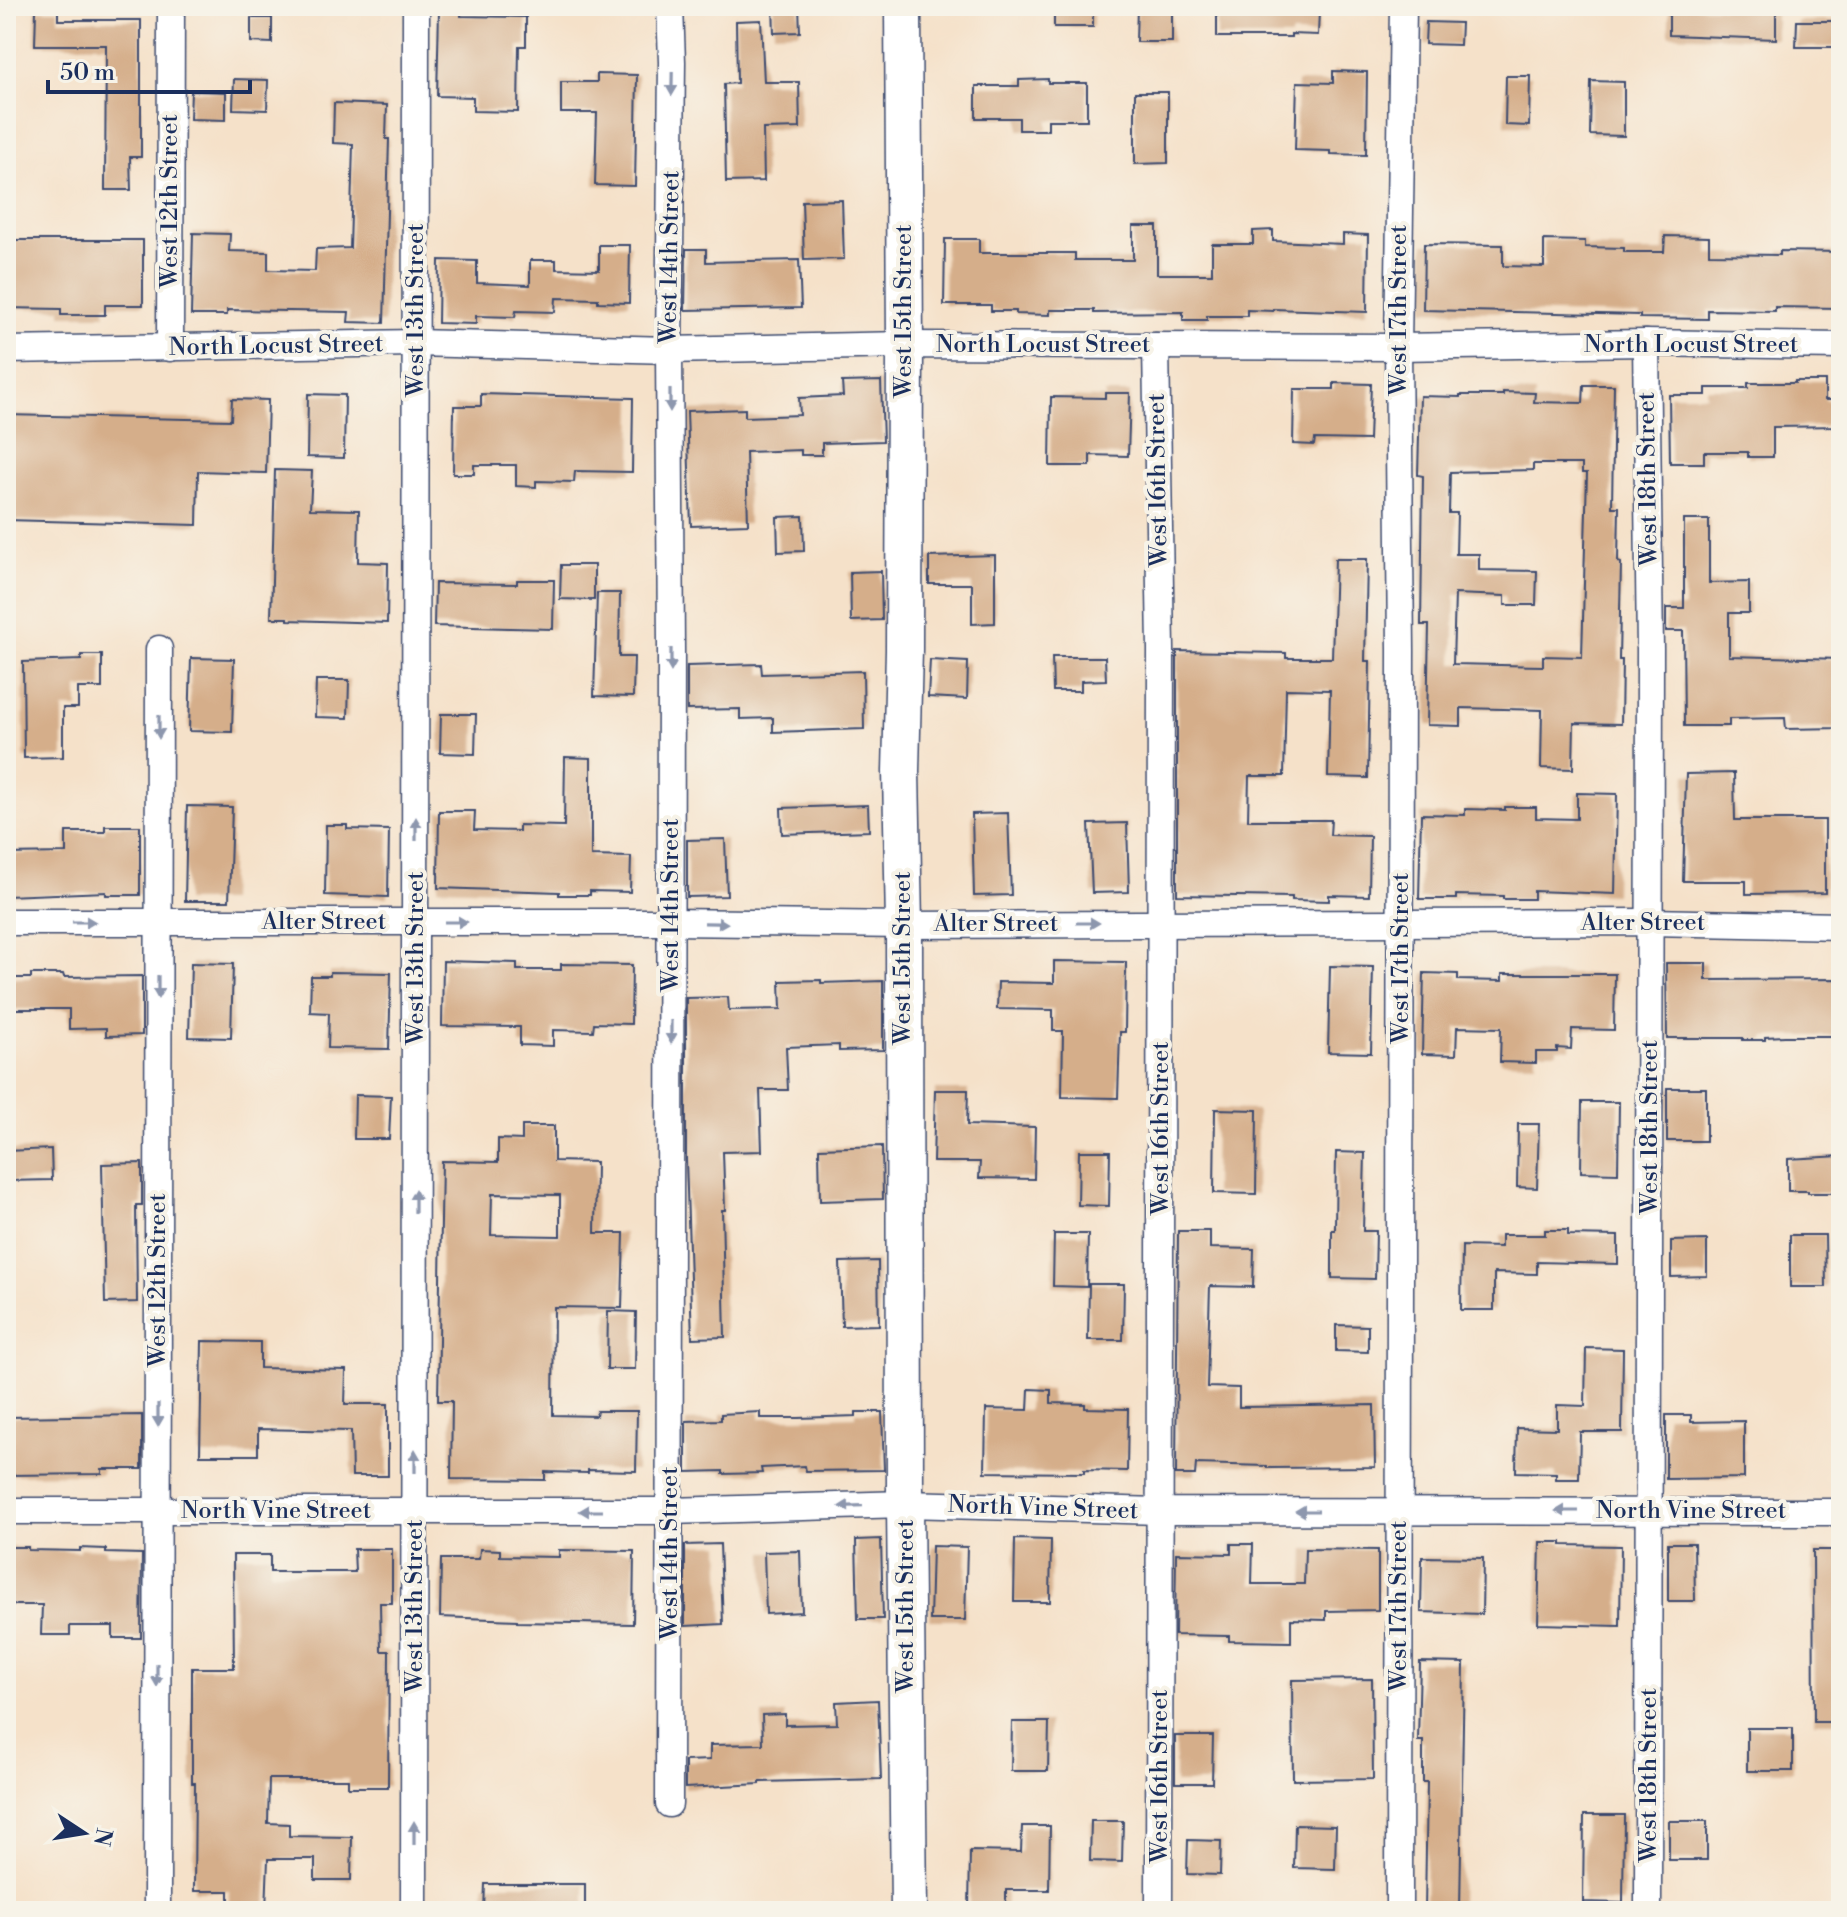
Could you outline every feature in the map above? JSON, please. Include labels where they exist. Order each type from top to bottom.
[{"type":"main road","name":"West 15th Street","points":[[903,6],[905,345],[901,771],[909,1911]]},
{"type":"street","name":"West 12th Street","points":[[170,348],[171,6]]},
{"type":"street","name":"West 13th Street","points":[[414,1911],[416,6]]},
{"type":"street","name":"West 14th Street","points":[[669,1804],[670,6]]},
{"type":"street","name":"West 17th Street","points":[[1399,1911],[1401,649],[1398,347],[1403,6]]},
{"type":"street","name":"North Locust Street","points":[[6,350],[415,343],[669,350],[905,345],[1398,347],[1646,343],[1841,346]]},
{"type":"street","name":"West 18th Street","points":[[1646,343],[1650,649],[1648,1911]]},
{"type":"street","name":"West 16th Street","points":[[1156,346],[1161,649],[1159,1911]]},
{"type":"street","name":"West 12th Street","points":[[157,1911],[159,649]]},
{"type":"street","name":"Alter Street","points":[[6,922],[904,925],[1650,922],[1841,926]]},
{"type":"street","name":"North Vine Street","points":[[6,1511],[670,1511],[905,1504],[1160,1511],[1841,1512]]},
{"type":"building","points":[[773,6],[799,6],[800,32],[774,33]]},
{"type":"building","points":[[1054,6],[1093,6],[1093,27],[1054,27]]},
{"type":"building","points":[[1137,6],[1172,6],[1172,42],[1136,42]]},
{"type":"building","points":[[1217,6],[1292,6],[1292,11],[1319,11],[1318,35],[1217,37]]},
{"type":"building","points":[[1669,6],[1748,9],[1748,6],[1776,6],[1776,39],[1669,35]]},
{"type":"building","points":[[36,10],[58,10],[58,20],[141,20],[141,157],[130,157],[131,190],[105,190],[106,45],[35,45]]},
{"type":"building","points":[[439,11],[461,11],[461,16],[526,17],[526,46],[519,46],[518,112],[473,111],[473,97],[437,96]]},
{"type":"building","points":[[251,18],[272,18],[272,43],[251,42]]},
{"type":"building","points":[[761,20],[764,82],[799,82],[800,128],[763,129],[764,181],[726,182],[724,84],[737,83],[736,21]]},
{"type":"building","points":[[1797,21],[1841,21],[1841,47],[1796,47]]},
{"type":"building","points":[[1426,22],[1461,23],[1460,45],[1425,44]]},
{"type":"building","points":[[1333,71],[1367,72],[1366,155],[1295,150],[1297,82],[1333,83]]},
{"type":"building","points":[[597,74],[637,75],[635,186],[595,185],[597,113],[561,113],[561,82],[597,82]]},
{"type":"building","points":[[1506,76],[1530,76],[1529,126],[1505,125]]},
{"type":"building","points":[[234,79],[268,80],[267,110],[233,109]]},
{"type":"building","points":[[1048,79],[1048,83],[1087,83],[1087,120],[1048,120],[1048,130],[1019,130],[1019,118],[976,118],[976,86],[1019,86],[1019,80]]},
{"type":"building","points":[[1591,81],[1624,82],[1624,136],[1590,135]]},
{"type":"building","points":[[191,91],[226,92],[226,120],[190,119]]},
{"type":"building","points":[[1135,92],[1168,92],[1168,163],[1135,164]]},
{"type":"building","points":[[334,103],[387,105],[386,139],[389,139],[384,323],[348,322],[349,312],[227,310],[227,315],[191,315],[193,233],[230,234],[229,251],[268,252],[268,270],[315,271],[316,249],[350,248],[353,144],[333,143]]},
{"type":"building","points":[[842,200],[844,259],[804,260],[802,201]]},
{"type":"building","points":[[1133,226],[1157,226],[1157,274],[1212,274],[1212,244],[1253,244],[1253,231],[1273,230],[1273,241],[1343,244],[1343,234],[1368,235],[1367,312],[1247,310],[1247,316],[1207,316],[1207,320],[1183,320],[1183,312],[1050,310],[1050,315],[991,311],[991,305],[944,305],[945,239],[979,239],[979,253],[1075,253],[1075,260],[1133,260]]},
{"type":"building","points":[[1665,236],[1709,237],[1709,254],[1841,252],[1841,308],[1708,310],[1708,319],[1423,310],[1424,244],[1503,245],[1503,266],[1544,267],[1544,240],[1585,241],[1585,247],[1624,248],[1624,252],[1664,252]]},
{"type":"building","points":[[6,240],[143,240],[143,305],[105,305],[105,315],[61,315],[61,309],[6,308]]},
{"type":"building","points":[[599,245],[630,245],[629,303],[556,298],[555,312],[516,311],[515,317],[476,316],[476,324],[438,323],[439,260],[477,261],[477,283],[530,285],[530,260],[556,260],[556,269],[599,270]]},
{"type":"building","points":[[686,249],[706,249],[706,262],[799,260],[801,308],[685,310]]},
{"type":"building","points":[[881,381],[883,441],[822,443],[822,455],[801,455],[801,450],[746,452],[748,524],[691,526],[687,411],[745,409],[745,417],[800,415],[799,398],[843,396],[842,382]]},
{"type":"building","points":[[1825,381],[1825,400],[1841,400],[1841,426],[1773,427],[1773,457],[1748,457],[1748,452],[1704,452],[1704,463],[1670,463],[1669,395],[1706,395],[1706,388],[1748,388],[1748,383]]},
{"type":"building","points":[[1334,383],[1371,384],[1369,440],[1315,439],[1314,445],[1293,444],[1294,389],[1334,389]]},
{"type":"building","points":[[1584,385],[1614,385],[1612,507],[1619,507],[1621,724],[1574,723],[1573,769],[1541,768],[1542,710],[1461,708],[1461,726],[1427,725],[1429,625],[1421,625],[1423,476],[1418,475],[1420,396],[1535,393],[1534,402],[1583,403]],"holes":[[[1533,464],[1582,464],[1582,473],[1587,473],[1582,657],[1543,656],[1543,666],[1453,664],[1455,594],[1505,596],[1505,605],[1536,605],[1537,571],[1479,570],[1479,554],[1456,554],[1457,513],[1449,513],[1450,472],[1533,470]]]},
{"type":"building","points":[[1105,393],[1130,393],[1128,456],[1090,455],[1090,466],[1050,466],[1051,397],[1105,398]]},
{"type":"building","points":[[308,394],[345,395],[344,458],[307,457]]},
{"type":"building","points":[[481,394],[633,398],[632,472],[575,471],[574,482],[536,481],[536,487],[516,486],[516,465],[474,465],[474,474],[453,474],[454,406],[481,406]]},
{"type":"building","points":[[232,399],[268,400],[266,473],[198,471],[197,525],[6,520],[6,415],[231,420]]},
{"type":"building","points":[[275,470],[312,471],[310,509],[359,510],[358,562],[388,563],[387,623],[271,618]]},
{"type":"building","points":[[803,516],[804,551],[778,552],[777,517]]},
{"type":"building","points":[[1684,520],[1709,520],[1709,583],[1749,582],[1749,613],[1729,613],[1729,656],[1841,659],[1841,728],[1786,729],[1785,718],[1729,719],[1729,726],[1684,726],[1683,631],[1666,631],[1666,608],[1684,608]]},
{"type":"building","points":[[995,555],[995,623],[972,624],[972,584],[929,584],[929,557]]},
{"type":"building","points":[[1335,559],[1367,559],[1365,661],[1370,661],[1368,778],[1328,777],[1330,690],[1286,689],[1284,776],[1249,776],[1248,820],[1331,820],[1330,835],[1370,836],[1369,896],[1329,895],[1329,901],[1292,900],[1292,897],[1177,895],[1177,651],[1286,653],[1286,658],[1332,658]]},
{"type":"building","points":[[561,565],[594,565],[594,600],[560,599]]},
{"type":"building","points":[[881,571],[882,620],[851,621],[850,572]]},
{"type":"building","points":[[517,580],[554,580],[553,629],[434,626],[435,583],[517,584]]},
{"type":"building","points":[[597,593],[620,593],[619,657],[634,657],[633,697],[594,696]]},
{"type":"building","points":[[81,655],[102,655],[102,688],[78,688],[78,708],[63,708],[63,757],[24,758],[23,662],[81,660]]},
{"type":"building","points":[[1052,657],[1105,657],[1106,680],[1081,681],[1081,691],[1053,691]]},
{"type":"building","points":[[191,658],[234,659],[232,732],[189,731]]},
{"type":"building","points":[[930,660],[968,662],[967,699],[928,697]]},
{"type":"building","points":[[761,664],[762,674],[863,671],[864,729],[773,732],[773,718],[740,719],[740,709],[687,710],[687,666]]},
{"type":"building","points":[[316,680],[349,680],[348,718],[315,717]]},
{"type":"building","points":[[441,714],[476,714],[475,754],[440,753]]},
{"type":"building","points":[[565,757],[591,758],[591,856],[631,857],[630,892],[590,891],[590,895],[559,895],[559,892],[438,888],[439,811],[475,811],[474,830],[519,831],[519,825],[564,826]]},
{"type":"building","points":[[1734,773],[1735,820],[1825,820],[1825,893],[1746,894],[1746,881],[1683,881],[1686,774]]},
{"type":"building","points":[[1577,793],[1617,794],[1615,894],[1534,891],[1534,899],[1456,895],[1456,899],[1419,899],[1421,814],[1465,815],[1465,809],[1536,807],[1536,818],[1577,819]]},
{"type":"building","points":[[868,805],[869,831],[782,834],[781,808]]},
{"type":"building","points":[[187,806],[232,807],[229,901],[185,901]]},
{"type":"building","points":[[1008,813],[1011,895],[974,896],[972,814]]},
{"type":"building","points":[[1127,823],[1129,892],[1092,893],[1089,824]]},
{"type":"building","points":[[326,825],[389,830],[388,897],[325,895]]},
{"type":"building","points":[[105,826],[140,826],[140,895],[106,895],[106,892],[6,896],[6,854],[66,853],[66,832],[105,832]]},
{"type":"building","points":[[725,839],[727,896],[687,897],[687,840]]},
{"type":"building","points":[[443,961],[517,963],[517,970],[561,970],[561,964],[632,965],[631,1024],[594,1023],[593,1031],[553,1030],[553,1046],[520,1045],[520,1027],[442,1026]]},
{"type":"building","points":[[1054,961],[1126,962],[1125,1032],[1120,1032],[1118,1098],[1062,1097],[1063,1031],[1053,1031],[1053,1010],[997,1009],[998,982],[1054,983]]},
{"type":"building","points":[[191,963],[233,964],[231,1038],[189,1037]]},
{"type":"building","points":[[1666,963],[1706,963],[1706,980],[1841,979],[1841,1036],[1765,1037],[1765,1040],[1667,1038]]},
{"type":"building","points":[[1330,966],[1373,967],[1371,1053],[1328,1052]]},
{"type":"building","points":[[330,972],[391,973],[389,1049],[328,1048],[329,1013],[310,1012],[311,976],[330,976]]},
{"type":"building","points":[[1424,973],[1458,974],[1458,980],[1502,981],[1502,974],[1615,974],[1614,1030],[1572,1029],[1571,1049],[1536,1052],[1536,1063],[1500,1062],[1501,1028],[1457,1027],[1456,1055],[1422,1054]]},
{"type":"building","points":[[31,974],[63,974],[64,977],[142,976],[142,1035],[106,1036],[106,1028],[69,1029],[69,1009],[6,1009],[6,978],[31,978]]},
{"type":"building","points":[[821,980],[821,983],[883,981],[883,1050],[839,1051],[839,1045],[786,1047],[788,1090],[760,1090],[762,1151],[723,1152],[725,1337],[692,1338],[686,1160],[686,998],[728,997],[729,1010],[781,1009],[780,981]]},
{"type":"building","points":[[1667,1088],[1706,1088],[1706,1141],[1667,1141]]},
{"type":"building","points":[[935,1090],[968,1090],[967,1125],[1035,1127],[1034,1179],[979,1178],[980,1162],[933,1162]]},
{"type":"building","points":[[355,1095],[391,1096],[389,1139],[354,1139]]},
{"type":"building","points":[[1582,1102],[1619,1102],[1618,1173],[1581,1172]]},
{"type":"building","points":[[1215,1109],[1257,1110],[1256,1194],[1214,1193]]},
{"type":"building","points":[[1518,1124],[1539,1124],[1537,1188],[1517,1187]]},
{"type":"building","points":[[522,1126],[554,1126],[554,1161],[596,1162],[595,1233],[624,1233],[622,1308],[554,1307],[553,1415],[596,1416],[597,1411],[637,1411],[636,1471],[545,1472],[545,1480],[451,1479],[452,1401],[438,1401],[442,1161],[498,1162],[498,1139],[522,1140]],"holes":[[[492,1194],[560,1195],[560,1236],[491,1235]]]},
{"type":"building","points":[[882,1146],[883,1199],[820,1201],[819,1148]]},
{"type":"building","points":[[51,1149],[52,1180],[6,1181],[6,1151]]},
{"type":"building","points":[[1079,1151],[1110,1151],[1109,1206],[1078,1205]]},
{"type":"building","points":[[1336,1152],[1365,1153],[1363,1231],[1376,1231],[1375,1279],[1332,1278]]},
{"type":"building","points":[[1841,1156],[1841,1193],[1788,1191],[1788,1159]]},
{"type":"building","points":[[142,1163],[142,1205],[136,1205],[137,1302],[105,1303],[102,1164]]},
{"type":"building","points":[[1545,1230],[1568,1230],[1568,1235],[1618,1236],[1618,1264],[1537,1262],[1537,1274],[1494,1273],[1494,1310],[1461,1310],[1462,1246],[1501,1247],[1501,1235],[1545,1235]]},
{"type":"building","points":[[1178,1231],[1210,1231],[1210,1248],[1254,1249],[1253,1287],[1210,1286],[1207,1387],[1239,1388],[1239,1407],[1374,1405],[1375,1467],[1267,1468],[1196,1464],[1195,1475],[1176,1475]]},
{"type":"building","points":[[1054,1234],[1088,1234],[1087,1287],[1053,1286]]},
{"type":"building","points":[[1790,1235],[1825,1235],[1826,1287],[1790,1287]]},
{"type":"building","points":[[1707,1240],[1707,1276],[1671,1277],[1671,1241]]},
{"type":"building","points":[[878,1261],[879,1325],[842,1326],[840,1262]]},
{"type":"building","points":[[1089,1284],[1124,1284],[1123,1340],[1088,1340]]},
{"type":"building","points":[[608,1311],[636,1312],[635,1369],[607,1369]]},
{"type":"building","points":[[1336,1325],[1368,1326],[1368,1352],[1336,1351]]},
{"type":"building","points":[[202,1341],[260,1342],[260,1368],[346,1370],[345,1404],[388,1404],[388,1476],[352,1476],[351,1431],[258,1429],[258,1455],[200,1455]]},
{"type":"building","points":[[1586,1348],[1623,1349],[1622,1432],[1580,1432],[1579,1479],[1556,1479],[1556,1473],[1516,1472],[1517,1428],[1557,1429],[1557,1405],[1585,1406]]},
{"type":"building","points":[[1029,1389],[1051,1390],[1051,1403],[1128,1409],[1127,1471],[985,1472],[986,1409],[1028,1410]]},
{"type":"building","points":[[760,1412],[760,1418],[798,1418],[882,1412],[884,1470],[806,1471],[805,1466],[761,1468],[762,1473],[686,1472],[686,1421],[721,1420],[721,1414]]},
{"type":"building","points":[[142,1415],[142,1469],[102,1469],[102,1474],[6,1475],[6,1417]]},
{"type":"building","points":[[1666,1415],[1691,1415],[1691,1422],[1744,1421],[1744,1478],[1666,1479]]},
{"type":"building","points":[[881,1539],[883,1619],[858,1619],[856,1540]]},
{"type":"building","points":[[1015,1539],[1051,1540],[1050,1602],[1014,1602]]},
{"type":"building","points":[[1540,1542],[1621,1546],[1620,1626],[1538,1624]]},
{"type":"building","points":[[1668,1543],[1694,1543],[1695,1601],[1668,1601]]},
{"type":"building","points":[[720,1544],[723,1624],[685,1626],[685,1545]]},
{"type":"building","points":[[1231,1544],[1253,1544],[1252,1584],[1304,1584],[1305,1549],[1378,1550],[1378,1610],[1326,1611],[1326,1620],[1291,1619],[1291,1642],[1229,1641],[1229,1636],[1175,1635],[1176,1553],[1231,1554]]},
{"type":"building","points":[[932,1546],[967,1547],[965,1620],[930,1620]]},
{"type":"building","points":[[6,1547],[28,1547],[28,1550],[106,1549],[106,1553],[142,1554],[141,1638],[113,1638],[113,1626],[70,1626],[70,1635],[41,1635],[42,1605],[6,1605]]},
{"type":"building","points":[[354,1549],[392,1549],[392,1603],[380,1603],[381,1651],[389,1651],[388,1787],[348,1787],[348,1779],[269,1779],[268,1823],[289,1824],[289,1836],[352,1837],[351,1880],[315,1880],[315,1859],[268,1859],[266,1911],[229,1911],[229,1891],[194,1891],[192,1668],[234,1668],[233,1555],[270,1555],[270,1572],[355,1572]]},
{"type":"building","points":[[480,1549],[500,1550],[500,1556],[559,1557],[559,1550],[634,1551],[633,1624],[440,1617],[441,1559],[479,1559]]},
{"type":"building","points":[[1813,1550],[1841,1550],[1841,1722],[1814,1722]]},
{"type":"building","points":[[800,1551],[802,1612],[766,1614],[764,1552]]},
{"type":"building","points":[[1422,1557],[1483,1558],[1482,1614],[1421,1612]]},
{"type":"building","points":[[1420,1662],[1464,1663],[1460,1911],[1425,1911],[1427,1782],[1423,1782],[1423,1741],[1418,1741]]},
{"type":"building","points":[[1372,1679],[1373,1779],[1293,1780],[1292,1680]]},
{"type":"building","points":[[878,1700],[881,1779],[760,1782],[685,1788],[685,1761],[710,1760],[710,1745],[763,1744],[762,1715],[785,1714],[785,1725],[837,1724],[836,1702]]},
{"type":"building","points":[[1012,1722],[1049,1722],[1048,1771],[1011,1771]]},
{"type":"building","points":[[1747,1728],[1793,1728],[1793,1771],[1747,1771]]},
{"type":"building","points":[[1175,1736],[1213,1736],[1212,1783],[1175,1783]]},
{"type":"building","points":[[1584,1815],[1624,1815],[1623,1903],[1583,1902]]},
{"type":"building","points":[[1091,1821],[1123,1821],[1122,1862],[1090,1861]]},
{"type":"building","points":[[1669,1821],[1707,1821],[1707,1860],[1669,1860]]},
{"type":"building","points":[[1295,1825],[1336,1826],[1335,1869],[1294,1868]]},
{"type":"building","points":[[1022,1826],[1050,1826],[1049,1890],[1006,1890],[1006,1911],[969,1911],[970,1851],[1021,1852]]},
{"type":"building","points":[[1188,1840],[1221,1841],[1220,1875],[1187,1874]]},
{"type":"building","points":[[485,1884],[585,1884],[585,1911],[484,1911]]}]
